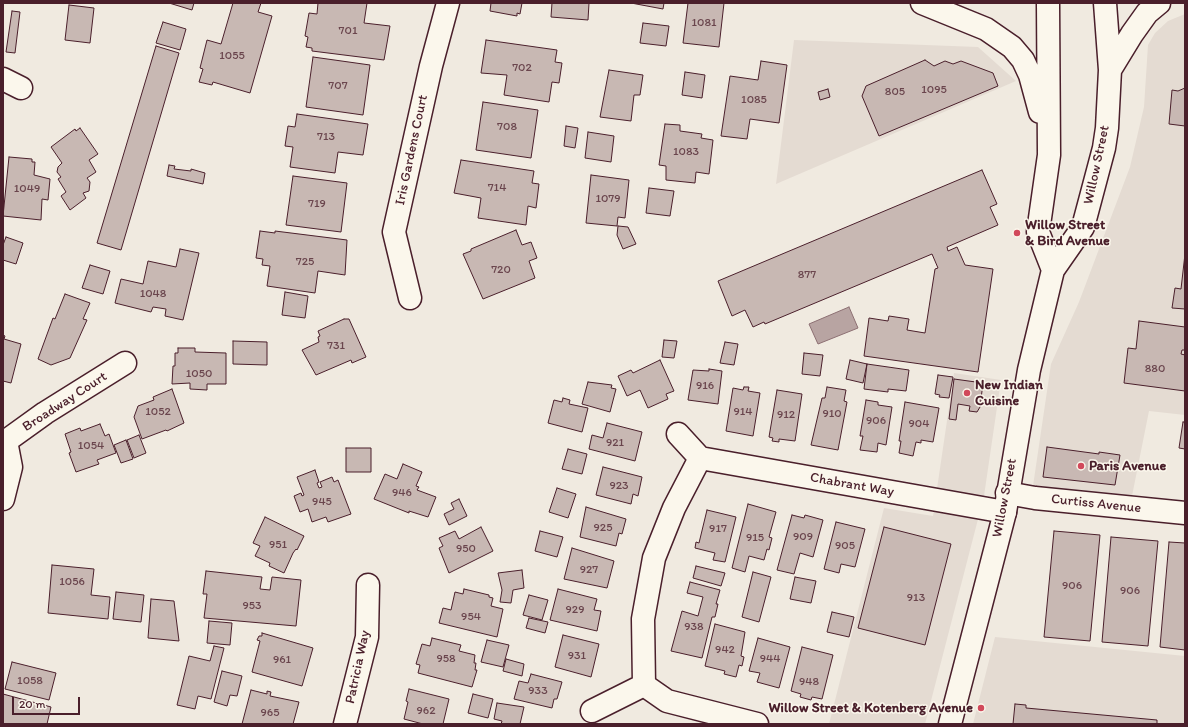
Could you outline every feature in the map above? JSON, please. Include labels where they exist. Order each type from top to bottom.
[{"type":"street","name":"Iris Gardens Court","points":[[410,298],[394,232],[431,66],[448,3]]},
{"type":"street","points":[[922,3],[986,29],[1012,46],[1024,60],[1039,103],[1049,155]]},
{"type":"street","points":[[1048,3],[1049,155],[1038,232],[1052,270]]},
{"type":"street","name":"Willow Street","points":[[950,724],[1006,503],[1030,370],[1052,270],[1083,227],[1104,148],[1107,128],[1110,70],[1105,3]]},
{"type":"street","points":[[1110,70],[1147,13],[1159,3]]},
{"type":"street","name":"Broadway Court","points":[[4,440],[44,413],[126,363]]},
{"type":"street","points":[[644,685],[643,619],[654,558],[674,508],[700,458],[678,434]]},
{"type":"street","points":[[3,498],[11,467],[4,440]]},
{"type":"street","name":"Chabrant Way","points":[[700,458],[1006,503]]},
{"type":"street","name":"Curtiss Avenue","points":[[1006,503],[1035,498],[1185,513]]},
{"type":"street","name":"Patricia Way","points":[[345,724],[367,636],[368,585]]},
{"type":"street","points":[[592,711],[644,685]]},
{"type":"street","points":[[644,685],[667,701],[757,724]]},
{"type":"shaded area","points":[[1185,14],[1185,415],[1149,411],[1132,496],[1033,486],[1051,364],[1079,302],[1130,167],[1144,107],[1148,45],[1155,33],[1168,21]]},
{"type":"shaded area","points":[[794,40],[978,47],[1016,81],[776,184]]},
{"type":"shaded area","points":[[849,307],[858,328],[818,344],[809,324]]},
{"type":"shaded area","points":[[954,373],[1001,380],[984,496],[925,724],[829,724],[884,508],[933,516]]},
{"type":"shaded area","points":[[995,637],[1185,656],[1185,724],[973,724]]},
{"type":"building","points":[[169,3],[194,3],[192,10]]},
{"type":"building","points":[[233,3],[261,3],[258,12],[272,16],[250,93],[213,82],[212,85],[199,82],[203,69],[200,68],[207,40],[221,44]]},
{"type":"building","points":[[318,3],[367,3],[364,23],[390,26],[384,60],[312,51],[312,48],[306,47],[308,37],[305,36],[309,13],[317,14]]},
{"type":"building","points":[[491,3],[522,3],[520,14],[517,13],[517,16],[490,11]]},
{"type":"building","points":[[552,3],[589,3],[588,20],[551,17]]},
{"type":"building","points":[[631,3],[664,3],[663,9]]},
{"type":"building","points":[[688,3],[724,3],[719,47],[683,43]]},
{"type":"building","points":[[69,5],[94,8],[90,43],[65,40]]},
{"type":"building","points":[[12,11],[20,12],[15,53],[6,52]]},
{"type":"building","points":[[163,22],[186,29],[180,50],[156,43]]},
{"type":"building","points":[[643,23],[669,26],[666,46],[640,43]]},
{"type":"building","points":[[486,40],[557,50],[555,62],[562,63],[559,83],[552,82],[549,102],[504,95],[507,75],[481,73]]},
{"type":"building","points":[[156,46],[179,53],[121,250],[97,243]]},
{"type":"building","points":[[313,57],[370,65],[363,115],[306,107]]},
{"type":"building","points":[[925,60],[934,66],[945,61],[953,64],[961,61],[993,73],[998,86],[879,136],[862,96],[866,86]]},
{"type":"building","points":[[761,61],[787,65],[779,123],[750,119],[747,139],[721,136],[730,76],[758,80]]},
{"type":"building","points":[[609,70],[643,75],[640,95],[634,95],[631,121],[600,117]]},
{"type":"building","points":[[685,72],[705,75],[702,98],[682,95]]},
{"type":"building","points":[[1185,88],[1185,126],[1169,124],[1172,90],[1178,91]]},
{"type":"building","points":[[828,89],[830,97],[820,100],[818,92]]},
{"type":"building","points":[[483,102],[538,110],[531,158],[476,150]]},
{"type":"building","points":[[297,114],[368,124],[363,155],[338,152],[335,173],[290,167],[293,147],[285,146],[288,126],[295,127]]},
{"type":"building","points":[[665,124],[680,125],[680,131],[702,134],[701,138],[713,140],[709,174],[696,172],[695,183],[666,180],[666,166],[659,165]]},
{"type":"building","points":[[566,126],[578,128],[575,148],[564,146]]},
{"type":"building","points":[[80,128],[98,154],[89,160],[96,172],[87,178],[90,182],[89,191],[83,193],[86,198],[70,210],[61,196],[66,192],[58,179],[61,177],[57,172],[58,167],[62,163],[51,147],[75,129],[76,131]]},
{"type":"building","points":[[588,132],[614,136],[611,162],[585,158]]},
{"type":"building","points":[[9,157],[32,159],[32,162],[35,162],[34,175],[50,179],[48,200],[42,199],[41,220],[3,216]]},
{"type":"building","points":[[461,160],[534,171],[532,183],[539,184],[536,208],[528,206],[526,225],[478,218],[481,198],[454,193]]},
{"type":"building","points":[[169,165],[175,166],[174,169],[191,171],[191,169],[205,173],[203,184],[167,176]]},
{"type":"building","points":[[982,170],[997,204],[990,207],[998,225],[947,247],[948,251],[957,247],[965,265],[993,269],[978,372],[864,356],[869,318],[888,321],[889,316],[909,319],[907,330],[925,333],[935,269],[938,268],[932,254],[765,324],[764,322],[753,327],[745,310],[732,316],[718,281]]},
{"type":"building","points":[[591,175],[629,180],[625,218],[618,217],[617,226],[586,223]]},
{"type":"building","points":[[293,176],[347,183],[341,232],[286,225]]},
{"type":"building","points":[[649,188],[674,191],[670,216],[646,213]]},
{"type":"building","points":[[618,226],[628,227],[636,244],[623,249],[617,235]]},
{"type":"building","points":[[516,230],[522,245],[531,242],[537,258],[529,261],[535,278],[483,299],[463,254],[471,251],[471,249]]},
{"type":"building","points":[[260,231],[275,233],[275,231],[347,240],[345,275],[318,271],[315,293],[267,286],[270,266],[262,265],[263,259],[256,258]]},
{"type":"building","points":[[6,237],[23,243],[16,264],[3,260],[3,245]]},
{"type":"building","points":[[180,249],[199,253],[183,320],[165,316],[166,309],[153,307],[151,312],[115,303],[121,279],[143,284],[148,261],[176,267]]},
{"type":"building","points":[[1185,254],[1185,309],[1172,308],[1175,288],[1181,289]]},
{"type":"building","points":[[90,265],[110,271],[103,294],[82,288]]},
{"type":"building","points":[[285,292],[308,296],[305,318],[282,315]]},
{"type":"building","points":[[65,294],[90,303],[83,319],[87,320],[70,358],[51,365],[38,359],[53,318],[55,319]]},
{"type":"building","points":[[344,319],[349,319],[366,357],[352,363],[351,360],[316,375],[302,350],[319,342],[318,337],[320,336],[318,331]]},
{"type":"building","points":[[1139,321],[1185,327],[1185,350],[1182,350],[1181,354],[1185,355],[1185,391],[1124,383],[1128,348],[1136,349]]},
{"type":"building","points":[[3,335],[5,336],[4,339],[21,344],[11,383],[3,381]]},
{"type":"building","points":[[664,340],[677,341],[674,358],[662,357]]},
{"type":"building","points":[[233,341],[267,342],[267,365],[233,364]]},
{"type":"building","points":[[725,342],[738,344],[734,365],[720,363]]},
{"type":"building","points":[[178,348],[195,348],[195,352],[226,353],[226,384],[207,384],[207,390],[190,389],[190,383],[172,384],[173,366],[175,366],[175,353],[178,353]]},
{"type":"building","points":[[804,353],[823,355],[820,376],[802,374]]},
{"type":"building","points":[[660,360],[674,391],[666,394],[668,399],[648,408],[640,390],[627,396],[618,376],[631,370],[633,373]]},
{"type":"building","points":[[850,360],[867,364],[863,383],[846,379]]},
{"type":"building","points":[[867,364],[909,370],[906,391],[888,389],[888,392],[864,389]]},
{"type":"building","points":[[709,369],[722,371],[718,404],[688,400],[693,370],[709,371]]},
{"type":"building","points":[[938,375],[953,377],[949,398],[939,397],[940,395],[935,394]]},
{"type":"building","name":"New Indian Cuisine","points":[[954,379],[983,383],[980,407],[977,412],[969,411],[970,406],[958,404],[956,420],[949,419]]},
{"type":"building","points":[[588,382],[612,385],[611,388],[616,389],[610,412],[582,404]]},
{"type":"building","points":[[744,387],[749,387],[748,391],[760,393],[753,436],[726,431],[733,388],[743,390]]},
{"type":"building","points":[[827,387],[846,390],[844,401],[847,402],[838,450],[811,445],[822,398],[825,398]]},
{"type":"building","points":[[172,389],[184,423],[167,431],[166,430],[142,439],[134,417],[138,406],[154,400],[153,397]]},
{"type":"building","points":[[777,390],[802,394],[795,441],[779,439],[779,442],[772,441],[773,438],[769,437]]},
{"type":"building","points":[[563,398],[570,400],[569,404],[588,408],[582,432],[548,423],[554,400],[562,402]]},
{"type":"building","points":[[866,400],[878,402],[878,405],[892,407],[886,445],[878,443],[877,452],[860,450],[863,436],[860,436]]},
{"type":"building","points":[[905,402],[939,408],[933,442],[921,440],[921,443],[916,442],[913,456],[899,453],[901,441],[899,441]]},
{"type":"building","points":[[1183,422],[1185,422],[1185,449],[1179,448]]},
{"type":"building","points":[[607,423],[642,432],[635,461],[589,449],[592,435],[603,438]]},
{"type":"building","points":[[100,424],[105,436],[109,434],[116,453],[97,460],[99,464],[76,472],[69,453],[71,452],[65,434],[80,428],[81,431]]},
{"type":"building","points":[[139,435],[146,453],[134,458],[127,440]]},
{"type":"building","points":[[126,440],[133,459],[121,463],[114,445]]},
{"type":"building","name":"Paris Avenue","points":[[1047,447],[1099,454],[1099,452],[1120,455],[1115,485],[1043,477]]},
{"type":"building","points":[[346,448],[371,448],[371,472],[346,472]]},
{"type":"building","points":[[568,449],[587,454],[582,474],[562,469]]},
{"type":"building","points":[[403,464],[422,472],[416,486],[419,487],[417,490],[436,497],[428,517],[409,511],[409,513],[374,499],[385,474],[397,479]]},
{"type":"building","points":[[603,467],[642,477],[638,496],[633,494],[631,504],[596,495]]},
{"type":"building","points":[[315,470],[319,482],[317,483],[319,488],[322,487],[320,482],[332,477],[334,482],[338,480],[351,514],[328,522],[326,517],[312,522],[308,509],[300,512],[294,496],[301,493],[302,496],[304,495],[297,477]]},
{"type":"building","points":[[557,488],[576,494],[568,518],[549,512]]},
{"type":"building","points":[[459,499],[467,516],[449,525],[444,514],[454,509],[451,503]]},
{"type":"building","points":[[748,504],[776,512],[769,537],[772,538],[769,550],[767,549],[764,560],[749,556],[745,572],[732,568]]},
{"type":"building","points":[[586,507],[626,519],[622,534],[619,533],[616,546],[580,537]]},
{"type":"building","points":[[707,510],[736,517],[725,562],[713,560],[715,553],[695,548],[696,542],[699,543]]},
{"type":"building","points":[[792,515],[804,518],[805,515],[823,520],[813,557],[800,553],[794,574],[777,570]]},
{"type":"building","points":[[265,517],[304,536],[297,550],[296,549],[293,553],[284,573],[269,566],[270,563],[255,556],[260,546],[253,543]]},
{"type":"building","points":[[836,522],[865,529],[855,567],[841,564],[839,573],[824,569]]},
{"type":"building","points":[[481,527],[493,551],[449,573],[439,548],[443,546],[439,538],[455,531],[459,539]]},
{"type":"building","points":[[884,527],[951,544],[925,645],[858,628]]},
{"type":"building","points":[[540,531],[563,537],[557,557],[535,551]]},
{"type":"building","points":[[1054,531],[1100,535],[1090,641],[1044,637]]},
{"type":"building","points":[[1111,537],[1158,541],[1148,646],[1102,642]]},
{"type":"building","points":[[1169,542],[1185,543],[1185,650],[1160,647]]},
{"type":"building","points":[[572,548],[614,561],[607,588],[564,579]]},
{"type":"building","points":[[52,565],[94,569],[91,595],[110,597],[108,619],[48,613]]},
{"type":"building","points":[[696,566],[725,573],[721,586],[693,578]]},
{"type":"building","points":[[522,570],[524,588],[513,590],[511,603],[500,602],[502,590],[498,573]]},
{"type":"building","points":[[206,571],[262,577],[260,589],[270,590],[272,577],[301,580],[296,626],[204,618],[207,594],[203,594]]},
{"type":"building","points":[[753,572],[771,577],[759,622],[742,617]]},
{"type":"building","points":[[795,577],[816,581],[811,603],[790,599]]},
{"type":"building","points":[[690,582],[720,590],[716,604],[718,604],[715,617],[712,617],[702,658],[671,651],[682,611],[698,616],[703,597],[687,593]]},
{"type":"building","points":[[464,589],[489,595],[489,597],[493,598],[491,606],[503,609],[497,637],[439,623],[443,608],[451,610],[455,592],[463,594]]},
{"type":"building","points":[[558,589],[597,599],[594,610],[601,611],[597,631],[550,620]]},
{"type":"building","points":[[116,592],[144,595],[141,622],[113,619]]},
{"type":"building","points":[[529,595],[548,600],[542,620],[523,615]]},
{"type":"building","points":[[151,599],[174,601],[179,641],[148,638]]},
{"type":"building","points":[[832,612],[854,617],[849,637],[827,632]]},
{"type":"building","points":[[529,618],[548,622],[545,633],[526,628]]},
{"type":"building","points":[[209,621],[232,623],[230,645],[207,643]]},
{"type":"building","points":[[715,624],[745,632],[741,656],[744,657],[742,666],[739,665],[736,677],[724,674],[725,671],[705,666]]},
{"type":"building","points":[[262,633],[313,648],[302,686],[252,672],[260,641],[257,640],[259,636],[262,636]]},
{"type":"building","points":[[563,635],[599,644],[591,677],[555,667]]},
{"type":"building","points":[[432,638],[461,645],[459,651],[475,655],[474,663],[476,663],[475,670],[477,670],[472,687],[418,673],[420,665],[416,664],[422,644],[430,646]]},
{"type":"building","points":[[758,638],[790,647],[779,688],[757,682],[760,673],[749,671]]},
{"type":"building","points":[[487,640],[509,645],[503,667],[481,662]]},
{"type":"building","points":[[214,646],[224,648],[211,699],[198,696],[195,709],[177,705],[189,656],[210,661]]},
{"type":"building","points":[[802,647],[833,655],[822,699],[812,697],[811,700],[800,697],[801,694],[791,691]]},
{"type":"building","points":[[506,659],[524,664],[522,676],[503,671]]},
{"type":"building","points":[[12,662],[56,673],[49,700],[5,689]]},
{"type":"building","points":[[222,671],[242,676],[237,696],[230,695],[227,706],[214,702]]},
{"type":"building","points":[[531,674],[562,682],[557,699],[554,699],[552,708],[514,699],[519,681],[528,683]]},
{"type":"building","points":[[409,689],[449,699],[443,724],[423,724],[404,719]]},
{"type":"building","points":[[251,690],[267,694],[267,691],[271,692],[270,696],[299,702],[293,724],[242,724]]},
{"type":"building","points":[[3,694],[51,707],[47,724],[3,724]]},
{"type":"building","points":[[473,694],[493,699],[488,718],[468,713]]},
{"type":"building","points":[[497,703],[524,707],[520,724],[501,724],[502,721],[494,719]]},
{"type":"building","points":[[1015,704],[1026,705],[1026,708],[1157,720],[1157,724],[1013,724]]},
{"type":"place","name":"Willow Street & Bird Avenue","points":[[1017,233]]},
{"type":"place","name":"New Indian Cuisine","points":[[967,393]]},
{"type":"place","name":"Paris Avenue","points":[[1081,466]]},
{"type":"place","name":"Willow Street & Kotenberg Avenue","points":[[981,708]]}]
